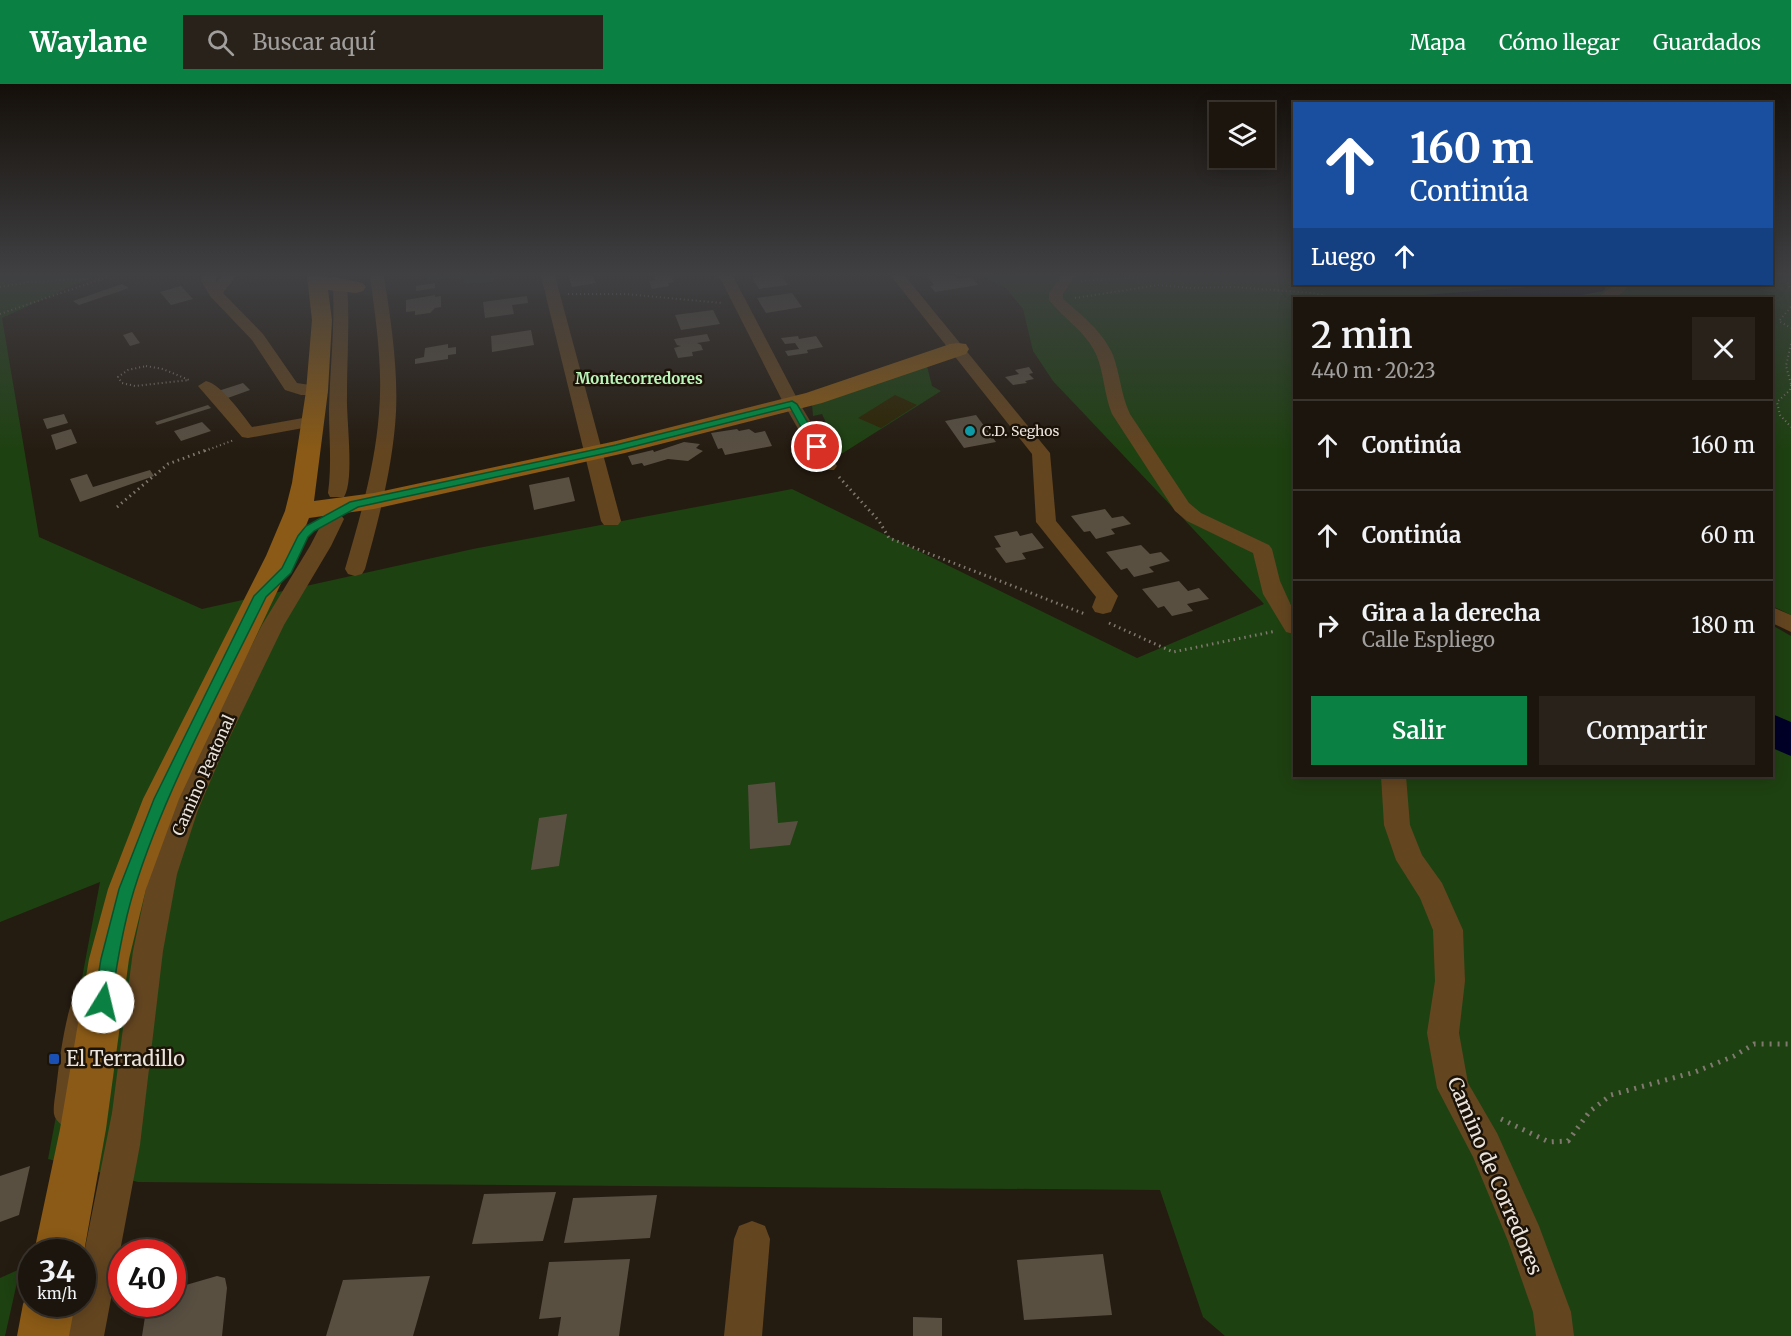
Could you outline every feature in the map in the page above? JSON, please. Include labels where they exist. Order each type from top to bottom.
[{"type":"street","points":[[255,334],[291,386],[301,390],[317,391]]},
{"type":"street","points":[[62,1239],[83,1129],[109,959],[127,889],[157,810],[280,556],[298,511],[305,483],[314,424],[321,334]]},
{"type":"street","name":"Camino Peatonal","points":[[85,1336],[105,1245],[132,1084],[156,904],[171,849],[195,784],[273,625],[286,600],[350,504],[341,449],[338,410],[342,334]]},
{"type":"street","points":[[355,569],[350,504],[387,429],[387,354],[385,334]]},
{"type":"street","points":[[563,334],[611,521]]},
{"type":"street","points":[[756,334],[828,466]]},
{"type":"street","points":[[946,334],[1041,453],[1046,522],[1107,596],[1099,614]]},
{"type":"street","points":[[1091,334],[1106,356],[1114,398],[1121,414],[1182,507],[1194,517],[1262,549],[1266,556],[1269,580],[1289,628]]},
{"type":"street","points":[[298,511],[350,504],[592,453],[792,404],[958,349]]},
{"type":"street","points":[[198,383],[231,411],[244,430],[255,433],[314,424]]},
{"type":"street","points":[[314,424],[325,441],[318,480],[320,490],[350,504]]},
{"type":"street","points":[[260,596],[287,570],[307,532],[350,504]]},
{"type":"street","points":[[1773,615],[1791,625]]},
{"type":"street","name":"Camino de Corredores","points":[[1393,777],[1397,825],[1410,860],[1432,892],[1448,930],[1450,981],[1443,1033],[1453,1088],[1485,1145],[1526,1239],[1552,1312],[1555,1336]]},
{"type":"street","points":[[743,1336],[752,1239]]},
{"type":"street","points":[[43,1336],[47,1317]]},
{"type":"path","points":[[1791,344],[1785,366],[1791,384],[1790,390],[1777,402],[1780,416],[1791,427]]},
{"type":"path","points":[[145,365],[161,366],[173,374],[198,383],[135,386],[122,383],[118,377],[125,371],[145,365]]},
{"type":"path","points":[[117,507],[168,464],[255,433]]},
{"type":"path","points":[[828,466],[879,521],[889,538],[959,567],[1099,614],[1173,652],[1289,628]]},
{"type":"path","points":[[1460,1100],[1549,1142],[1568,1141],[1590,1111],[1611,1095],[1695,1072],[1734,1056],[1754,1044],[1789,1044],[1791,1041]]},
{"type":"green space","points":[[0,334],[5,334],[39,537],[202,609],[473,549],[792,489],[1137,658],[1264,604],[1053,381],[1033,351],[1029,334],[1293,334],[1293,777],[1773,777],[1773,626],[1791,636],[1791,1336],[1225,1336],[1203,1317],[1160,1190],[138,1182],[48,1159],[100,882],[0,922]]},
{"type":"green space","points":[[1773,334],[1791,334],[1791,615],[1773,606]]},
{"type":"green space","points":[[927,366],[932,386],[941,391],[835,458],[823,436],[831,433],[822,414],[813,416],[812,404]]},
{"type":"green space","points":[[18,1270],[5,1336],[0,1336],[0,1278]]},
{"type":"sand","points":[[895,395],[917,405],[881,428],[858,418]]},
{"type":"building","points":[[134,334],[140,343],[130,346],[123,335]]},
{"type":"building","points":[[532,334],[534,345],[492,352],[491,336]]},
{"type":"building","points":[[707,334],[710,341],[697,343],[703,350],[692,352],[693,356],[678,358],[674,348],[681,346],[677,345],[674,339]]},
{"type":"building","points":[[798,336],[799,339],[816,336],[823,347],[807,350],[808,353],[788,356],[785,351],[799,349],[795,343],[785,344],[781,338]]},
{"type":"building","points":[[448,344],[448,348],[456,347],[456,354],[448,355],[448,359],[415,364],[415,359],[424,357],[425,348]]},
{"type":"building","points":[[1029,367],[1033,373],[1029,374],[1034,379],[1025,381],[1027,383],[1013,385],[1005,377],[1019,374],[1015,370]]},
{"type":"building","points":[[243,383],[250,390],[225,399],[218,391]]},
{"type":"building","points":[[208,405],[211,408],[157,425],[155,422]]},
{"type":"building","points":[[64,414],[68,423],[47,429],[43,419]]},
{"type":"building","name":"C.D. Seghos","points":[[976,415],[996,442],[964,448],[945,421]]},
{"type":"building","points":[[202,422],[211,431],[181,441],[174,431]]},
{"type":"building","points":[[71,429],[77,443],[56,450],[51,435]]},
{"type":"building","points":[[737,429],[739,431],[749,429],[755,433],[765,431],[772,446],[725,455],[722,448],[718,449],[711,433]]},
{"type":"building","points":[[684,442],[700,444],[696,448],[703,451],[688,461],[668,459],[644,466],[642,463],[632,465],[628,456],[653,450],[654,452]]},
{"type":"building","points":[[150,470],[154,476],[80,502],[70,479],[87,474],[93,487]]},
{"type":"building","points":[[569,477],[575,501],[534,510],[529,485]]},
{"type":"building","points":[[1105,509],[1112,518],[1123,516],[1131,524],[1111,529],[1115,534],[1096,539],[1090,531],[1084,532],[1071,516]]},
{"type":"building","points":[[1017,531],[1020,536],[1032,533],[1044,548],[1022,553],[1026,559],[1006,563],[995,548],[1001,547],[994,536]]},
{"type":"building","points":[[1141,545],[1150,554],[1161,552],[1170,561],[1149,567],[1154,572],[1134,577],[1127,568],[1121,570],[1106,552]]},
{"type":"building","points":[[1179,581],[1188,591],[1199,588],[1209,599],[1187,604],[1193,611],[1172,616],[1164,606],[1158,608],[1142,589]]},
{"type":"building","points":[[775,782],[778,823],[798,821],[790,845],[750,849],[748,785]]},
{"type":"building","points":[[567,814],[559,866],[531,870],[539,818]]},
{"type":"building","points":[[30,1166],[19,1215],[0,1222],[0,1176]]},
{"type":"building","points":[[556,1192],[543,1241],[472,1244],[484,1194]]},
{"type":"building","points":[[657,1195],[650,1238],[564,1243],[573,1198]]},
{"type":"building","points":[[1103,1254],[1112,1315],[1024,1320],[1017,1260]]},
{"type":"building","points":[[630,1259],[619,1336],[558,1336],[561,1317],[539,1319],[549,1262]]},
{"type":"building","points":[[217,1276],[225,1278],[227,1288],[222,1336],[142,1336],[145,1317],[186,1317],[186,1285]]},
{"type":"building","points":[[430,1276],[413,1336],[326,1336],[343,1280]]},
{"type":"building","points":[[913,1317],[942,1318],[942,1336],[913,1336]]},
{"type":"waterway","points":[[1773,730],[1791,741]]},
{"type":"place","name":"C.D. Seghos","points":[[970,431]]},
{"type":"place","name":"El Terradillo","points":[[54,1059]]},
{"type":"district","name":"Montecorredores","points":[[639,379]]},
{"type":"route","points":[[103,1002],[109,959],[127,889],[161,799],[260,596],[287,570],[303,536],[310,529],[354,505],[616,448],[792,404],[817,447]]}]
